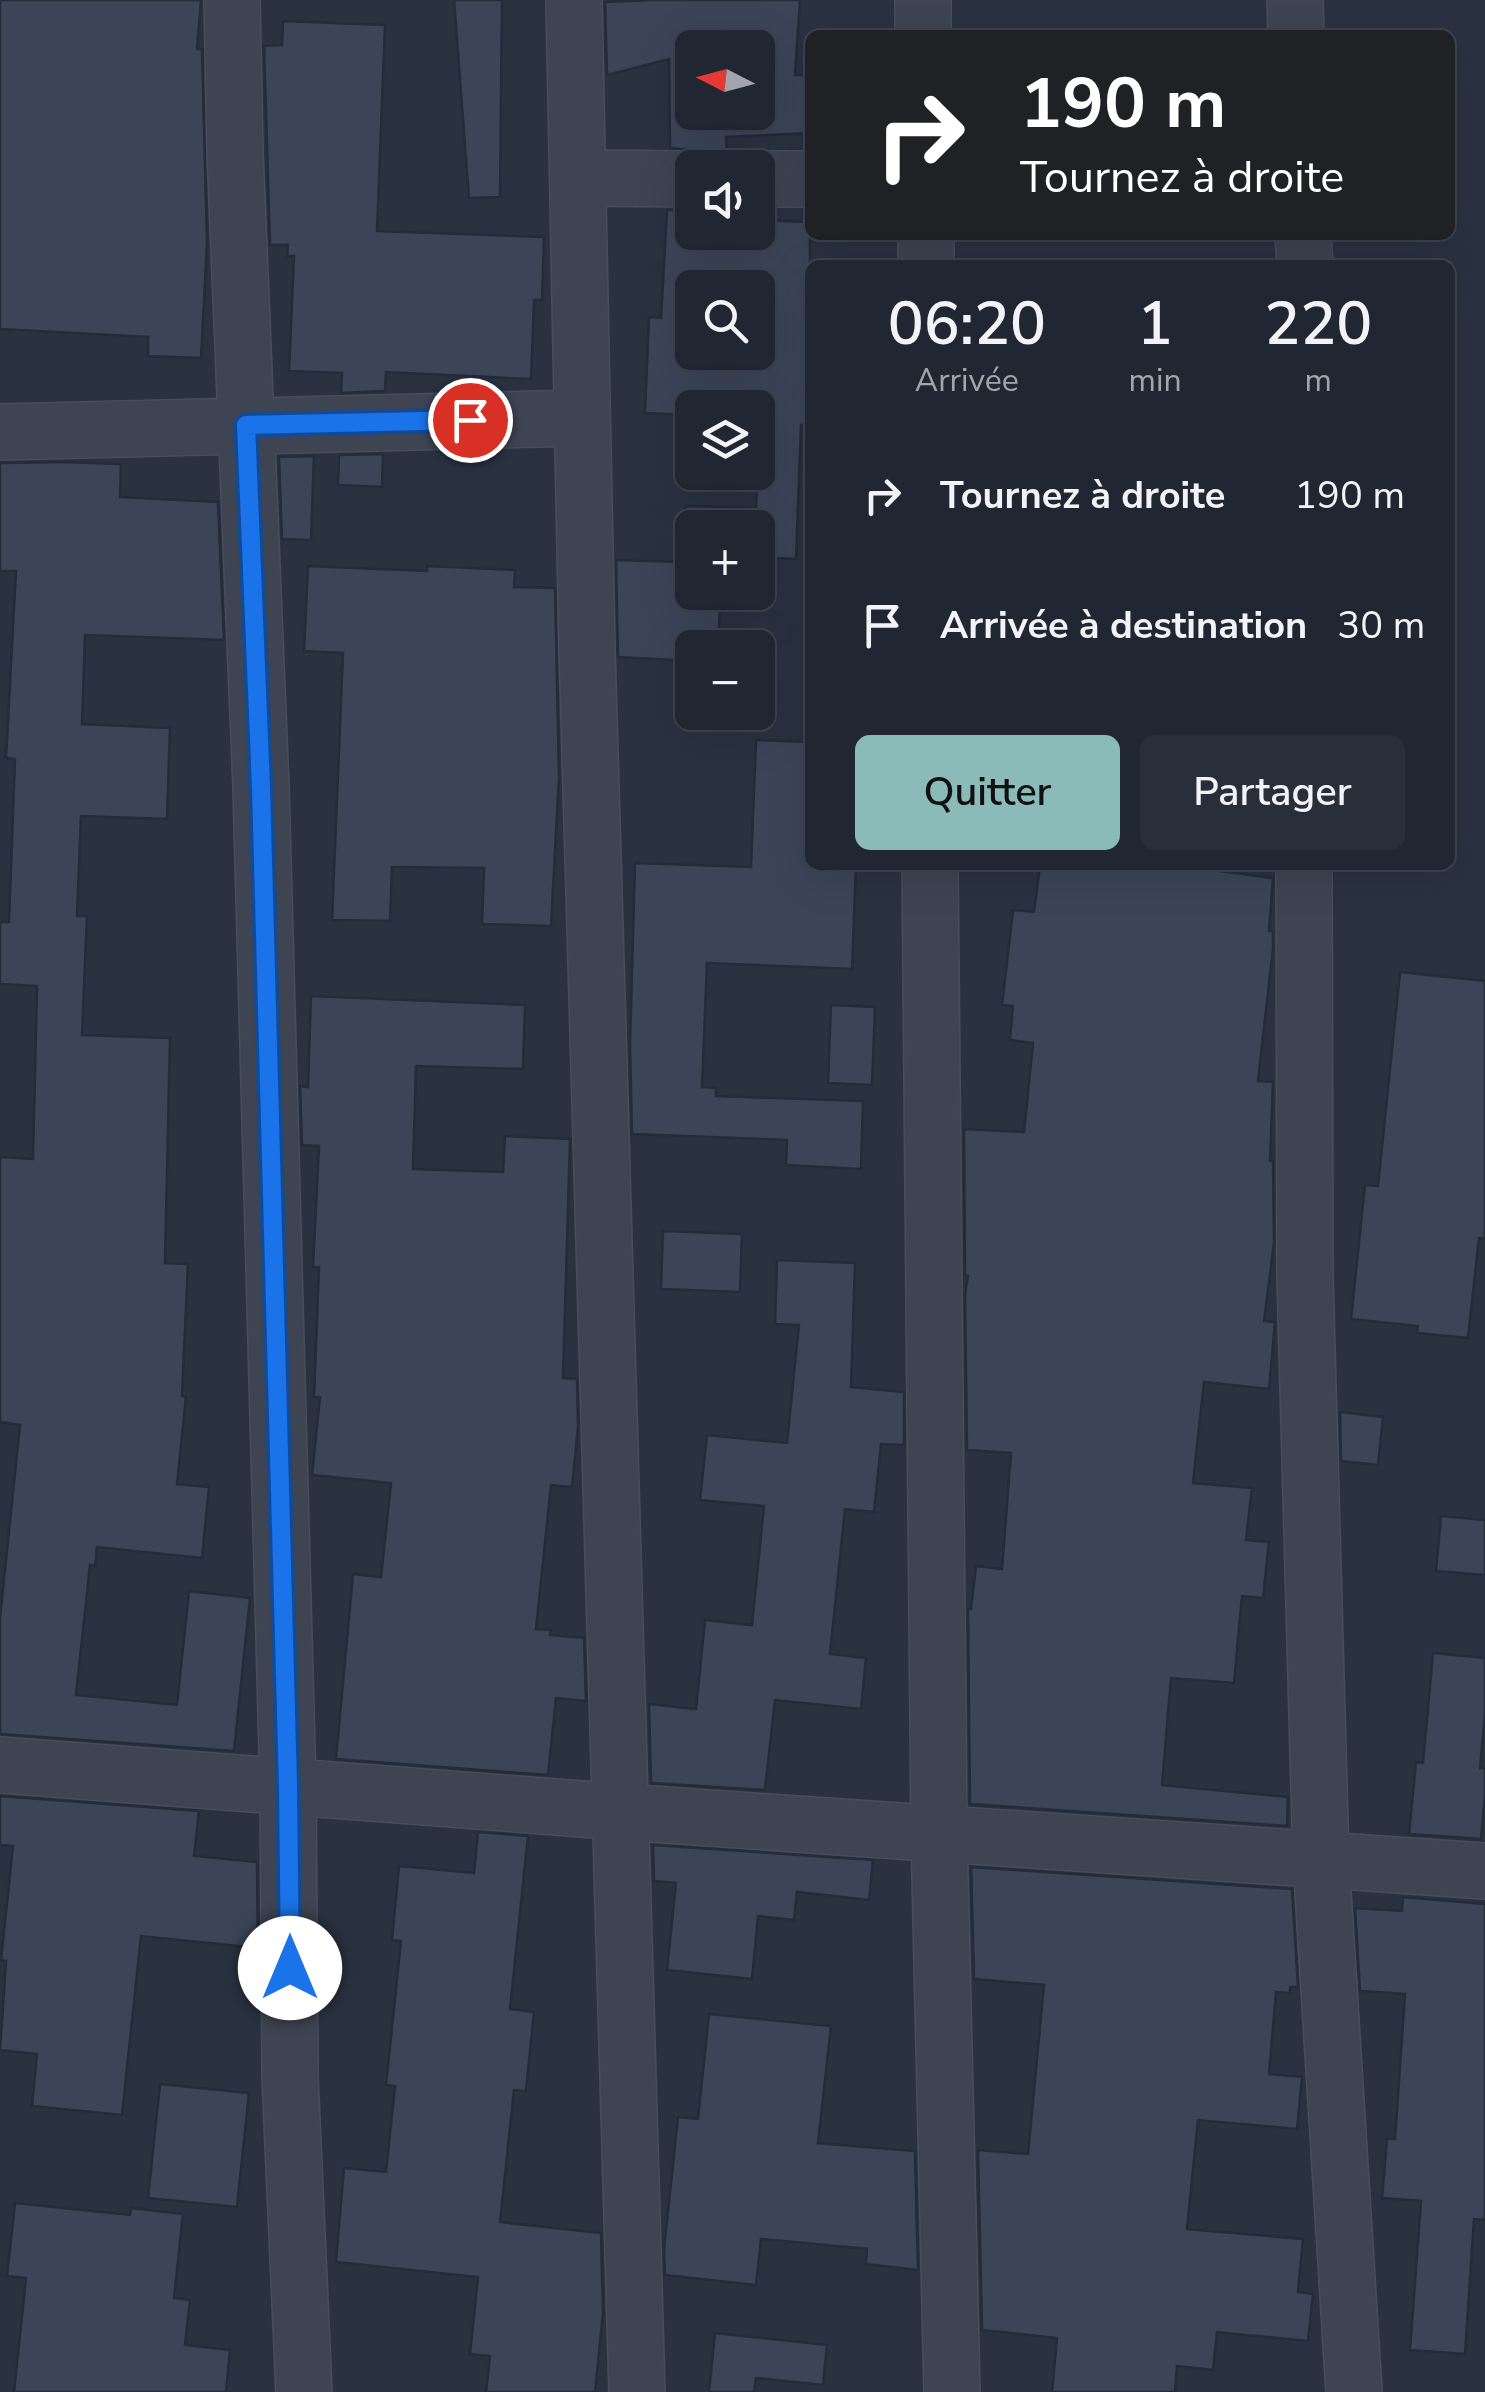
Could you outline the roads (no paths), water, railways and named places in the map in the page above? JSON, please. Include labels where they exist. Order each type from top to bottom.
[{"type":"street","points":[[232,0],[261,787],[288,1786],[290,2077],[304,2392]]},
{"type":"street","points":[[574,0],[582,418],[637,2392]]},
{"type":"street","points":[[922,0],[923,30]]},
{"type":"street","points":[[1295,0],[1296,30]]},
{"type":"street","points":[[578,178],[675,179]]},
{"type":"street","points":[[775,179],[805,179]]},
{"type":"street","points":[[0,432],[582,418]]},
{"type":"street","points":[[930,870],[938,1834],[952,2392]]},
{"type":"street","points":[[1304,870],[1305,1277],[1322,1860],[1354,2392]]},
{"type":"street","points":[[0,1765],[622,1812],[1485,1870]]}]
